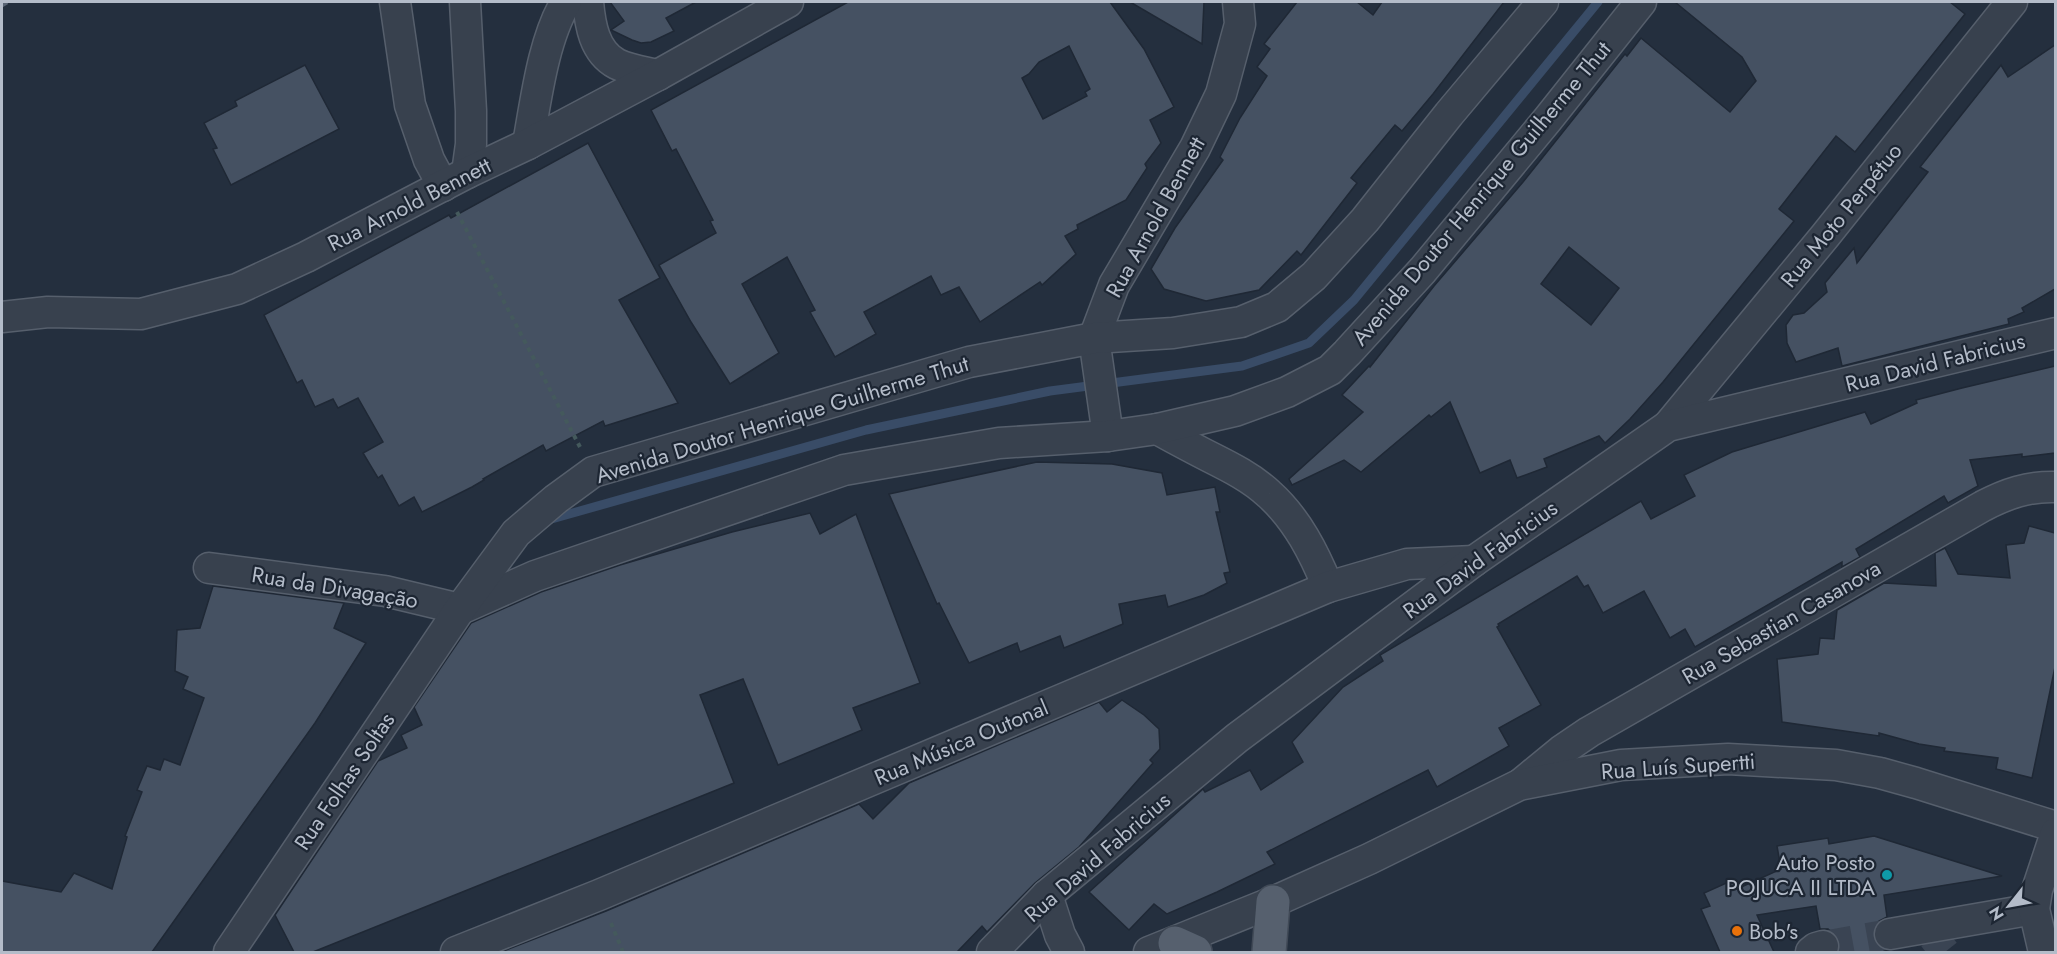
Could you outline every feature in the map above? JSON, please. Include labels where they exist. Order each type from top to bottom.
[{"type":"main road","points":[[1269,952],[1273,902]]},
{"type":"street","points":[[395,2],[410,105],[429,160],[455,180],[471,144],[465,2]]},
{"type":"street","points":[[528,144],[538,88],[555,20],[566,2]]},
{"type":"street","points":[[588,2],[592,31],[603,53],[617,64],[658,75]]},
{"type":"street","name":"Rua Arnold Bennett","points":[[2,317],[48,312],[141,314],[237,289],[306,257],[528,144],[788,2]]},
{"type":"street","name":"Rua Arnold Bennett","points":[[1108,436],[1096,351],[1114,285],[1195,148],[1221,94],[1240,24],[1238,2]]},
{"type":"street","name":"Avenida Doutor Henrique Guilherme Thut","points":[[460,609],[516,533],[593,472],[969,362],[1096,351],[1173,333],[1241,322],[1277,308],[1314,276],[1365,220],[1449,114],[1543,2]]},
{"type":"street","name":"Avenida Doutor Henrique Guilherme Thut","points":[[460,609],[535,576],[844,470],[999,443],[1108,436],[1157,429],[1234,411],[1287,392],[1330,370],[1423,270],[1641,2]]},
{"type":"street","name":"Rua Moto Perpétuo","points":[[1668,426],[1803,263],[2012,2]]},
{"type":"street","name":"Rua David Fabricius","points":[[992,952],[1047,895],[1237,738],[1474,561],[1668,426],[2055,333]]},
{"type":"street","points":[[1157,429],[1232,468],[1269,493],[1286,512],[1316,556],[1328,587]]},
{"type":"street","name":"Rua Sebastian Casanova","points":[[1519,785],[1589,732],[1983,506],[2013,492],[2055,487]]},
{"type":"street","name":"Rua Música Outonal","points":[[456,952],[599,895],[1328,587],[1407,564],[1474,561]]},
{"type":"street","name":"Rua da Divagação","points":[[209,568],[385,591],[460,609]]},
{"type":"street","name":"Rua Folhas Soltas","points":[[229,952],[460,609]]},
{"type":"street","name":"Rua Luís Supertti","points":[[1173,949],[1369,859],[1519,785],[1621,765],[1728,759],[1825,764],[1880,773],[2055,827]]},
{"type":"street","points":[[2044,952],[2034,909],[2037,890],[2055,832]]},
{"type":"street","points":[[1047,895],[1060,935],[1069,952]]},
{"type":"street","points":[[1890,934],[1929,933],[2034,909]]},
{"type":"path","points":[[455,180],[593,472]]},
{"type":"building","points":[[610,2],[696,2],[666,18],[674,31],[651,42],[641,43],[611,30],[624,21]]},
{"type":"building","points":[[848,2],[1110,2],[1144,49],[1174,107],[1150,120],[1161,143],[1145,164],[1147,168],[1126,200],[1077,225],[1078,229],[1065,236],[1076,254],[1042,285],[1040,282],[980,322],[959,287],[941,295],[931,276],[864,312],[876,334],[835,357],[810,312],[815,310],[787,257],[742,284],[779,353],[730,384],[659,265],[716,233],[710,221],[713,220],[676,149],[672,151],[651,110]],"holes":[[[1069,46],[1090,89],[1085,92],[1087,96],[1043,119],[1022,78],[1029,74],[1039,62]]]},
{"type":"building","points":[[1130,2],[1204,2],[1202,44]]},
{"type":"building","points":[[1297,2],[1357,2],[1373,15],[1382,2],[1504,2],[1402,131],[1395,125],[1351,178],[1357,183],[1301,255],[1297,251],[1259,290],[1206,301],[1164,289],[1151,269],[1175,228],[1223,160],[1220,157],[1240,118],[1267,76],[1257,67],[1270,49],[1264,44]]},
{"type":"building","points":[[1675,2],[1950,2],[1965,14],[1855,152],[1836,136],[1779,209],[1794,221],[1663,382],[1605,443],[1599,436],[1544,459],[1547,467],[1517,478],[1510,460],[1480,473],[1450,402],[1431,417],[1429,415],[1361,472],[1344,460],[1292,485],[1289,479],[1363,412],[1342,395],[1370,367],[1625,54],[1627,56],[1641,38],[1730,112],[1756,81],[1742,57]],"holes":[[[1569,247],[1619,288],[1591,325],[1541,284]]]},
{"type":"building","points":[[2055,45],[2055,289],[2022,308],[2024,312],[2008,319],[2009,324],[1842,366],[1838,348],[1796,362],[1787,343],[1786,325],[1793,315],[1804,313],[1827,292],[1825,283],[1854,248],[1857,263],[1928,172],[1920,167],[2001,65],[2008,77]]},
{"type":"building","points":[[305,65],[339,129],[231,185],[213,149],[217,148],[204,123],[237,106],[235,101]]},
{"type":"building","points":[[588,143],[660,278],[619,300],[678,403],[605,426],[603,421],[546,451],[543,445],[472,487],[422,512],[414,497],[399,506],[382,475],[378,478],[363,453],[383,442],[358,398],[338,408],[333,399],[315,407],[302,380],[297,383],[264,315],[449,215],[451,218]]},
{"type":"building","points":[[2055,366],[2055,453],[1970,460],[1978,486],[1948,503],[1944,496],[1856,549],[1860,557],[1842,567],[1842,562],[1695,647],[1685,629],[1670,638],[1644,591],[1603,613],[1588,585],[1584,587],[1577,576],[1498,624],[1497,627],[1541,705],[1499,728],[1509,746],[1437,787],[1428,770],[1267,852],[1275,864],[1167,914],[1154,904],[1129,930],[1089,892],[1203,789],[1205,792],[1250,770],[1261,790],[1303,762],[1292,742],[1343,687],[1383,661],[1380,655],[1641,501],[1651,519],[1695,496],[1684,475],[1732,452],[1865,412],[1871,424],[1917,403],[1916,400]]},
{"type":"building","points":[[1037,462],[1112,464],[1162,473],[1167,495],[1215,487],[1220,512],[1216,512],[1230,572],[1224,573],[1227,583],[1204,595],[1168,607],[1165,595],[1119,604],[1123,624],[1064,648],[1060,636],[1020,652],[1017,643],[969,663],[939,603],[937,604],[889,494]]},
{"type":"building","points":[[810,513],[820,534],[856,514],[920,683],[853,708],[862,730],[778,765],[743,679],[700,695],[734,783],[313,952],[294,952],[275,915],[378,761],[407,748],[401,735],[422,725],[414,707],[471,623],[541,592],[620,565],[732,532]]},
{"type":"building","points":[[2029,526],[2055,533],[2055,667],[2032,778],[1996,769],[1998,758],[1944,751],[1945,748],[1919,744],[1879,733],[1879,736],[1782,722],[1777,659],[1818,654],[1820,638],[1834,639],[1837,610],[1884,583],[1936,586],[1935,553],[1945,548],[1958,574],[2010,578],[2006,545],[2024,543]]},
{"type":"building","points":[[213,586],[344,603],[334,628],[366,643],[315,723],[152,952],[2,952],[2,881],[61,892],[74,873],[112,889],[127,837],[125,836],[142,792],[137,790],[147,766],[160,770],[164,759],[180,765],[204,698],[183,689],[188,677],[175,671],[177,630],[200,628]]},
{"type":"building","points":[[1122,700],[1159,729],[1160,749],[1150,760],[1153,763],[1079,847],[1035,883],[987,932],[982,926],[957,952],[501,952],[606,911],[859,804],[873,819],[909,783],[1099,702],[1107,712]]},
{"type":"building","points":[[1874,836],[2002,876],[1884,895],[1887,917],[1879,921],[1873,936],[1877,945],[1893,952],[1839,952],[1840,942],[1835,934],[1828,929],[1820,929],[1816,906],[1757,915],[1774,952],[1720,952],[1701,909],[1710,906],[1704,893],[1733,880],[1737,889],[1781,869],[1777,846],[1828,838],[1829,844]]},
{"type":"waterway","points":[[548,520],[866,430],[1050,391],[1242,366],[1309,343],[1354,300],[1598,2]]},
{"type":"tunnel","points":[[1823,946],[1890,934]]},
{"type":"tunnel","points":[[1933,937],[1945,952]]},
{"type":"railway","points":[[2,5],[7,2]]},
{"type":"place","name":"Auto Posto POJUCA II LTDA","points":[[1887,875]]},
{"type":"place","name":"Bob's","points":[[1737,931]]}]
